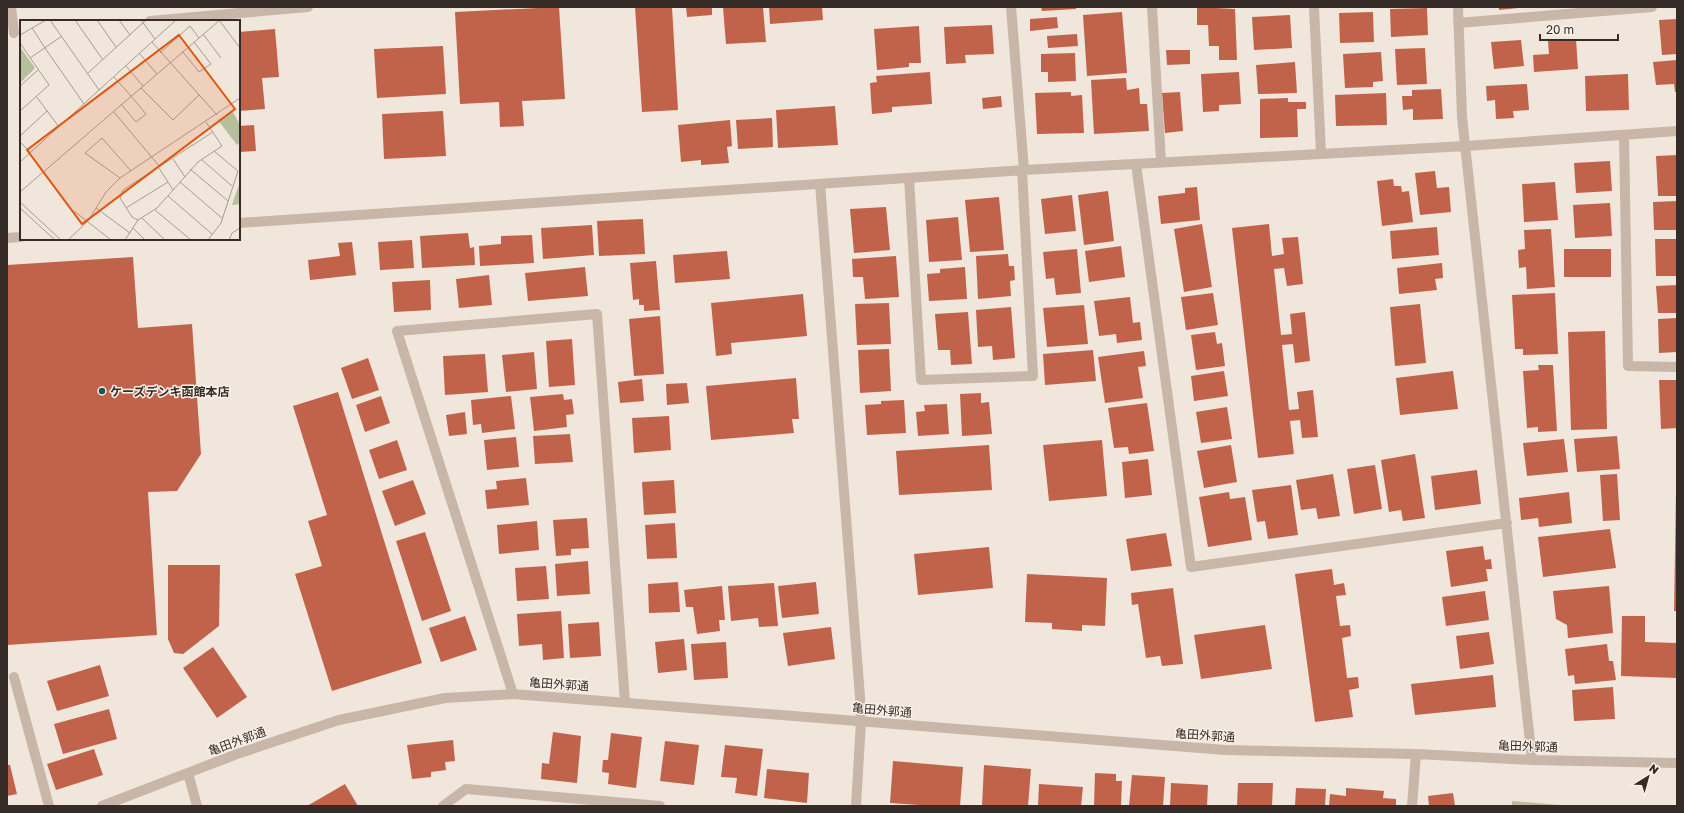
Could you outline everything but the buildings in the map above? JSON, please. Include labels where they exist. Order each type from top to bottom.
[{"type":"street","points":[[11,7],[14,33]]},
{"type":"street","points":[[161,20],[308,7]]},
{"type":"street","points":[[909,178],[921,380],[1033,376],[1023,170],[1011,7]]},
{"type":"street","points":[[1152,7],[1161,162]]},
{"type":"street","points":[[1314,7],[1321,153]]},
{"type":"street","points":[[1458,7],[1462,117],[1532,760]]},
{"type":"street","points":[[1458,24],[1652,7]]},
{"type":"street","points":[[240,223],[1023,170],[1466,146],[1677,131]]},
{"type":"street","points":[[1624,135],[1628,366],[1677,367]]},
{"type":"street","points":[[1136,164],[1191,567],[1507,523]]},
{"type":"street","points":[[820,184],[861,721],[856,806]]},
{"type":"street","points":[[7,238],[20,237]]},
{"type":"street","points":[[513,694],[397,331],[597,314],[625,702]]},
{"type":"street","points":[[14,677],[49,806]]},
{"type":"street","name":"亀田外郭通","points":[[102,806],[237,754],[339,720],[445,698],[513,694],[1224,750],[1416,754],[1532,760],[1677,762]]},
{"type":"street","points":[[1412,806],[1416,754]]},
{"type":"street","points":[[188,773],[197,806]]},
{"type":"street","points":[[443,806],[466,789],[660,806]]},
{"type":"green space","points":[[1512,801],[1572,806],[1512,806]]},
{"type":"place","name":"ケーズデンキ函館本店","points":[[102,391]]}]
